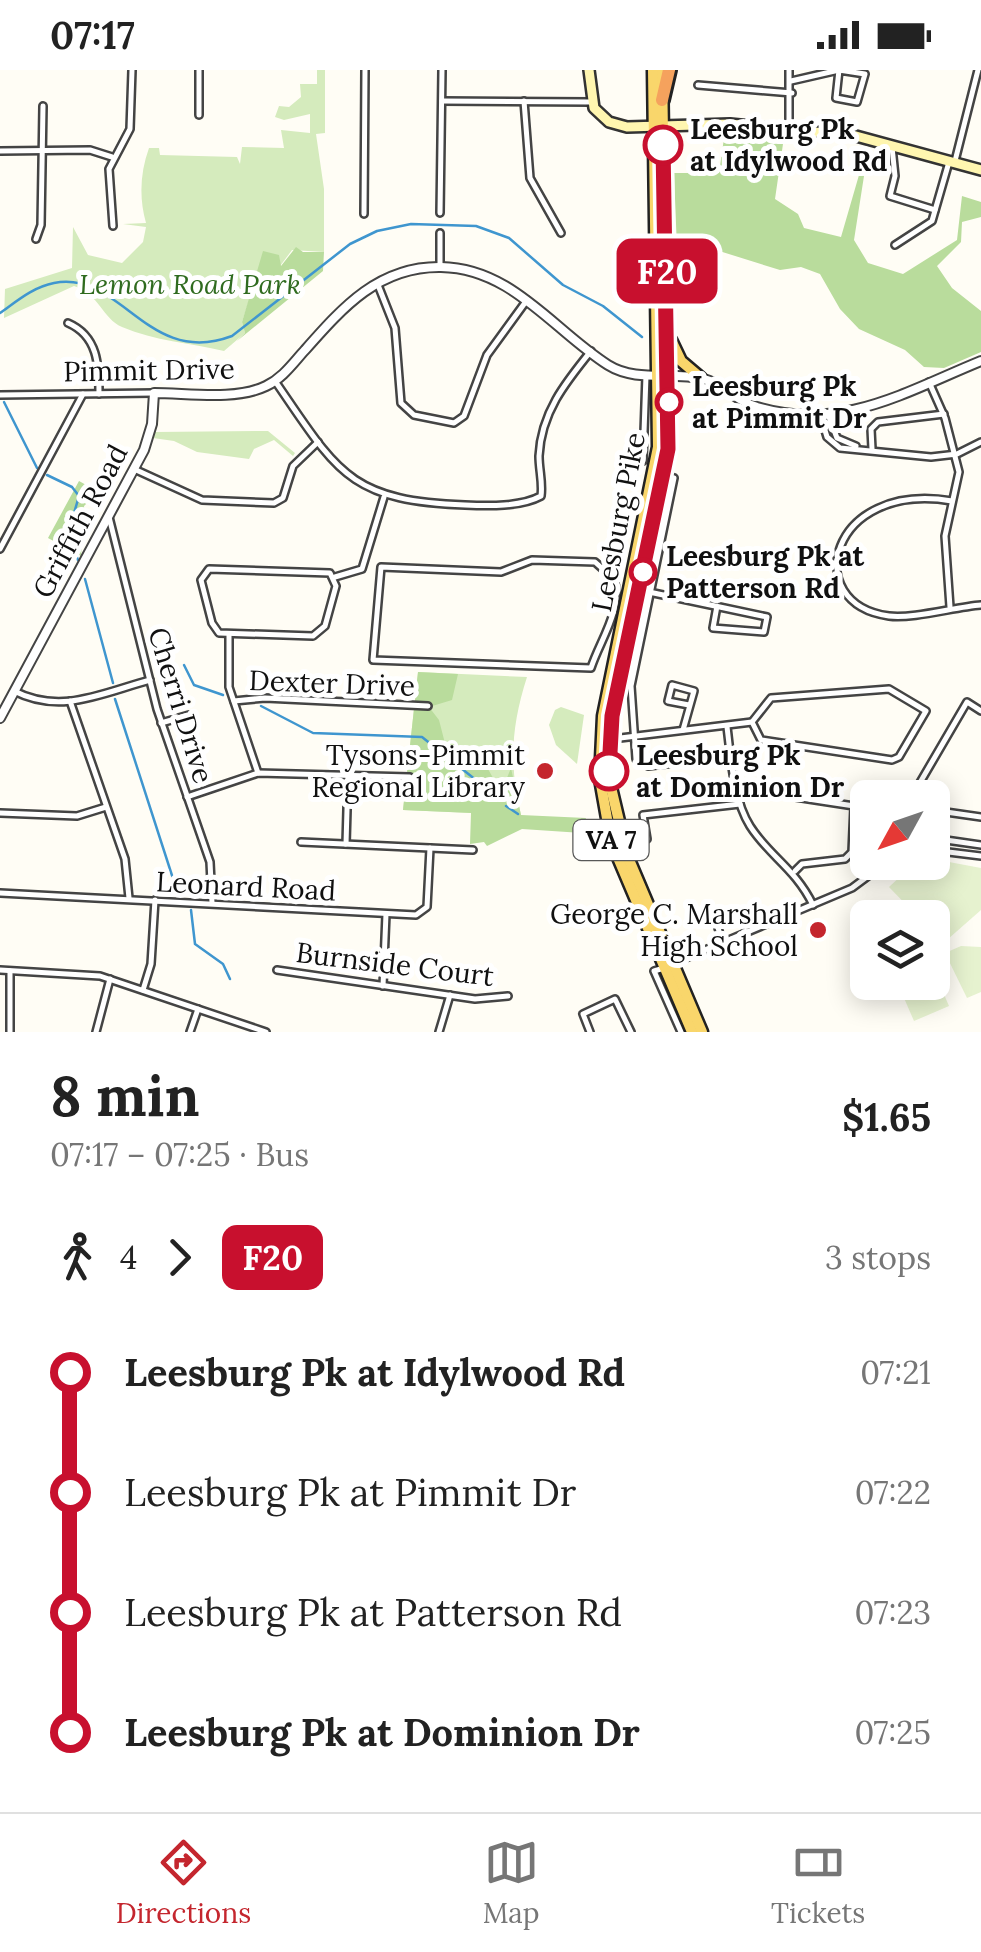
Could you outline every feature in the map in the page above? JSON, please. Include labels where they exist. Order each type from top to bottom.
[{"type":"highway","points":[[662,100],[666,70]]},
{"type":"main road","points":[[589,70],[591,102],[614,124],[856,136],[981,170]]},
{"type":"main road","name":"Leesburg Pike","points":[[653,70],[669,330],[654,474],[617,618],[604,740],[617,826],[692,1032]]},
{"type":"main road","name":"Leesburg Pike","points":[[604,740],[665,476],[658,126],[662,100]]},
{"type":"main road","points":[[669,330],[681,361],[701,378]]},
{"type":"main road","name":"Leesburg Pike","points":[[669,966],[702,1032]]},
{"type":"street","points":[[114,226],[112,157],[130,129],[132,70]]},
{"type":"street","points":[[199,115],[200,70]]},
{"type":"street","points":[[364,70],[364,214]]},
{"type":"street","points":[[440,213],[442,70]]},
{"type":"street","points":[[788,70],[792,93],[788,130]]},
{"type":"street","points":[[791,81],[839,70],[865,74],[858,102],[836,98],[839,70]]},
{"type":"street","points":[[896,245],[928,228],[978,70]]},
{"type":"street","points":[[698,86],[792,93]]},
{"type":"street","points":[[442,101],[591,102]]},
{"type":"street","points":[[524,102],[530,178],[560,233]]},
{"type":"street","points":[[36,239],[41,224],[42,106]]},
{"type":"street","points":[[892,146],[895,176],[890,196],[935,210]]},
{"type":"street","points":[[0,151],[90,150],[112,157]]},
{"type":"street","points":[[440,232],[440,267]]},
{"type":"street","name":"Pimmit Drive","points":[[0,395],[241,392],[275,381],[342,308],[376,282],[402,272],[440,267],[483,274],[527,300],[618,370],[701,378],[756,407],[825,417],[865,408],[981,362]]},
{"type":"street","points":[[376,282],[396,328],[398,392],[404,406],[420,417],[454,423],[466,419],[486,355],[527,300]]},
{"type":"street","points":[[68,322],[79,329],[98,354],[99,394]]},
{"type":"street","points":[[275,381],[347,476],[384,497],[418,504],[480,506],[532,500],[542,494],[539,456],[547,417],[557,395],[590,351]]},
{"type":"street","points":[[643,461],[646,375]]},
{"type":"street","points":[[929,382],[957,454],[945,536],[950,608]]},
{"type":"street","points":[[0,549],[83,394]]},
{"type":"street","name":"Griffith Road","points":[[0,718],[134,469],[151,430],[154,394]]},
{"type":"street","points":[[872,449],[872,429],[878,422],[944,414]]},
{"type":"street","points":[[825,417],[831,442],[840,448],[920,457],[957,454],[981,442]]},
{"type":"street","points":[[280,501],[293,466],[318,442]]},
{"type":"street","points":[[134,469],[202,500],[280,501],[288,508]]},
{"type":"street","points":[[665,476],[674,478],[631,686],[634,736],[641,765],[721,758]]},
{"type":"street","points":[[952,501],[908,496],[866,512],[841,539],[837,557],[844,588],[870,610],[892,617],[981,605]]},
{"type":"street","points":[[334,577],[362,568],[384,497]]},
{"type":"street","name":"Cherri Drive","points":[[109,517],[162,723],[212,874],[212,903]]},
{"type":"street","points":[[532,560],[595,562],[616,584],[617,618],[591,668],[373,660],[382,567],[501,572],[532,560]]},
{"type":"street","points":[[205,570],[328,573],[334,577],[328,612],[318,634],[228,636],[212,623],[201,580],[205,570]]},
{"type":"street","points":[[649,592],[717,606],[767,617],[764,632],[713,628],[717,606]]},
{"type":"street","points":[[228,636],[228,680],[258,773]]},
{"type":"street","points":[[14,691],[42,704],[70,701],[150,680]]},
{"type":"street","points":[[683,730],[694,691],[672,685],[668,701],[689,705]]},
{"type":"street","points":[[604,740],[752,722],[771,698],[822,692],[890,690],[926,710],[898,757],[892,760],[762,740],[752,722]]},
{"type":"street","name":"Dexter Drive","points":[[234,700],[428,706]]},
{"type":"street","points":[[70,701],[128,870],[129,899]]},
{"type":"street","points":[[922,780],[967,702],[981,711]]},
{"type":"street","points":[[162,723],[188,714]]},
{"type":"street","points":[[728,727],[740,804],[751,828],[795,872],[813,905]]},
{"type":"street","points":[[187,797],[258,773],[410,776]]},
{"type":"street","points":[[346,844],[348,775]]},
{"type":"street","points":[[738,788],[854,806],[852,852],[845,860],[802,864],[795,872]]},
{"type":"street","points":[[647,838],[643,815],[740,804]]},
{"type":"street","points":[[0,813],[77,816],[106,807]]},
{"type":"street","points":[[950,812],[981,815]]},
{"type":"street","points":[[950,841],[981,846]]},
{"type":"street","points":[[301,842],[473,850]]},
{"type":"street","name":"Leonard Road","points":[[0,893],[426,913],[430,848]]},
{"type":"street","points":[[950,852],[981,856]]},
{"type":"street","points":[[669,966],[863,880]]},
{"type":"street","points":[[143,990],[152,964],[155,900]]},
{"type":"street","points":[[383,986],[386,914]]},
{"type":"street","points":[[718,928],[723,944]]},
{"type":"street","name":"Leesburg Pike","points":[[669,966],[654,971],[680,1032]]},
{"type":"street","points":[[0,970],[110,980],[266,1032]]},
{"type":"street","name":"Burnside Court","points":[[278,970],[486,1000],[508,996]]},
{"type":"street","points":[[10,971],[10,1032]]},
{"type":"street","points":[[96,1032],[110,980]]},
{"type":"street","points":[[439,1032],[450,995]]},
{"type":"street","points":[[590,1032],[583,1014],[614,999],[631,1032]]},
{"type":"street","points":[[190,1032],[198,1009]]},
{"type":"green space","name":"Lemon Road Park","points":[[317,70],[325,70],[325,133],[316,134],[324,189],[324,252],[292,250],[280,266],[273,255],[263,257],[242,322],[245,333],[224,351],[122,327],[90,295],[74,286],[4,318],[5,289],[72,268],[73,227],[88,255],[122,263],[143,242],[146,227],[123,224],[146,223],[142,186],[149,148],[159,148],[160,155],[237,157],[240,164],[242,147],[284,148],[281,130],[310,133],[310,114],[284,120],[275,117],[279,106],[289,107],[301,97],[300,84],[317,84]]},
{"type":"green space","points":[[725,131],[784,137],[775,199],[798,214],[804,228],[841,237],[859,175],[864,176],[854,240],[868,263],[903,274],[957,240],[962,196],[981,202],[981,217],[962,222],[961,242],[937,266],[952,288],[981,311],[981,352],[944,368],[924,367],[905,350],[859,329],[840,309],[820,274],[801,267],[780,270],[716,250],[677,249],[674,173],[719,173]]},
{"type":"green space","points":[[296,247],[303,252],[324,252],[323,271],[237,341],[245,333],[242,322],[263,251],[279,255],[281,266]]},
{"type":"green space","points":[[268,431],[295,453],[293,456],[274,440],[254,449],[249,459],[197,452],[174,441],[153,438],[155,432]]},
{"type":"green space","points":[[79,481],[106,496],[102,502],[93,497],[84,506],[85,514],[79,515],[75,525],[83,530],[81,556],[48,538]]},
{"type":"green space","points":[[418,672],[527,677],[514,746],[521,815],[403,810]]},
{"type":"green space","points":[[418,672],[458,674],[452,700],[429,707],[439,720],[448,755],[488,769],[501,792],[511,768],[521,815],[586,818],[582,833],[522,829],[487,846],[484,842],[470,844],[471,813],[403,810]]},
{"type":"green space","points":[[561,707],[584,715],[577,764],[556,745],[549,725],[555,710]]},
{"type":"green space","points":[[950,862],[981,868],[981,910],[950,937],[950,900],[902,900],[889,887],[897,880],[950,880]]},
{"type":"green space","points":[[961,946],[981,947],[981,992],[967,998],[950,963],[950,951]]},
{"type":"green space","points":[[905,1000],[946,1000],[949,1006],[914,1021]]},
{"type":"waterway","points":[[0,313],[39,288],[54,283],[78,283],[99,290],[156,330],[178,339],[203,342],[232,336],[350,244],[377,231],[411,224],[476,226],[509,238],[563,285],[603,306],[642,337]]},
{"type":"waterway","points":[[4,402],[37,468]]},
{"type":"waterway","points":[[47,475],[72,487],[79,496],[68,534],[78,560]]},
{"type":"waterway","points":[[85,579],[113,683]]},
{"type":"waterway","points":[[184,665],[194,685],[223,695]]},
{"type":"waterway","points":[[115,699],[178,894]]},
{"type":"waterway","points":[[261,706],[313,733],[422,737],[496,796]]},
{"type":"waterway","points":[[506,806],[518,814]]},
{"type":"waterway","points":[[191,910],[195,944],[223,964],[230,979]]},
{"type":"bus line","name":"F20","points":[[609,771],[612,716],[668,449],[663,145]]},
{"type":"place","name":"Leesburg Pk at Idylwood Rd","points":[[663,145]]},
{"type":"place","name":"Leesburg Pk at Pimmit Dr","points":[[669,402]]},
{"type":"place","name":"Leesburg Pk at Patterson Rd","points":[[643,572]]},
{"type":"place","name":"Tysons-Pimmit Regional Library","points":[[545,771]]},
{"type":"place","name":"Leesburg Pk at Dominion Dr","points":[[609,771]]},
{"type":"place","name":"George C. Marshall High School","points":[[818,930]]}]
